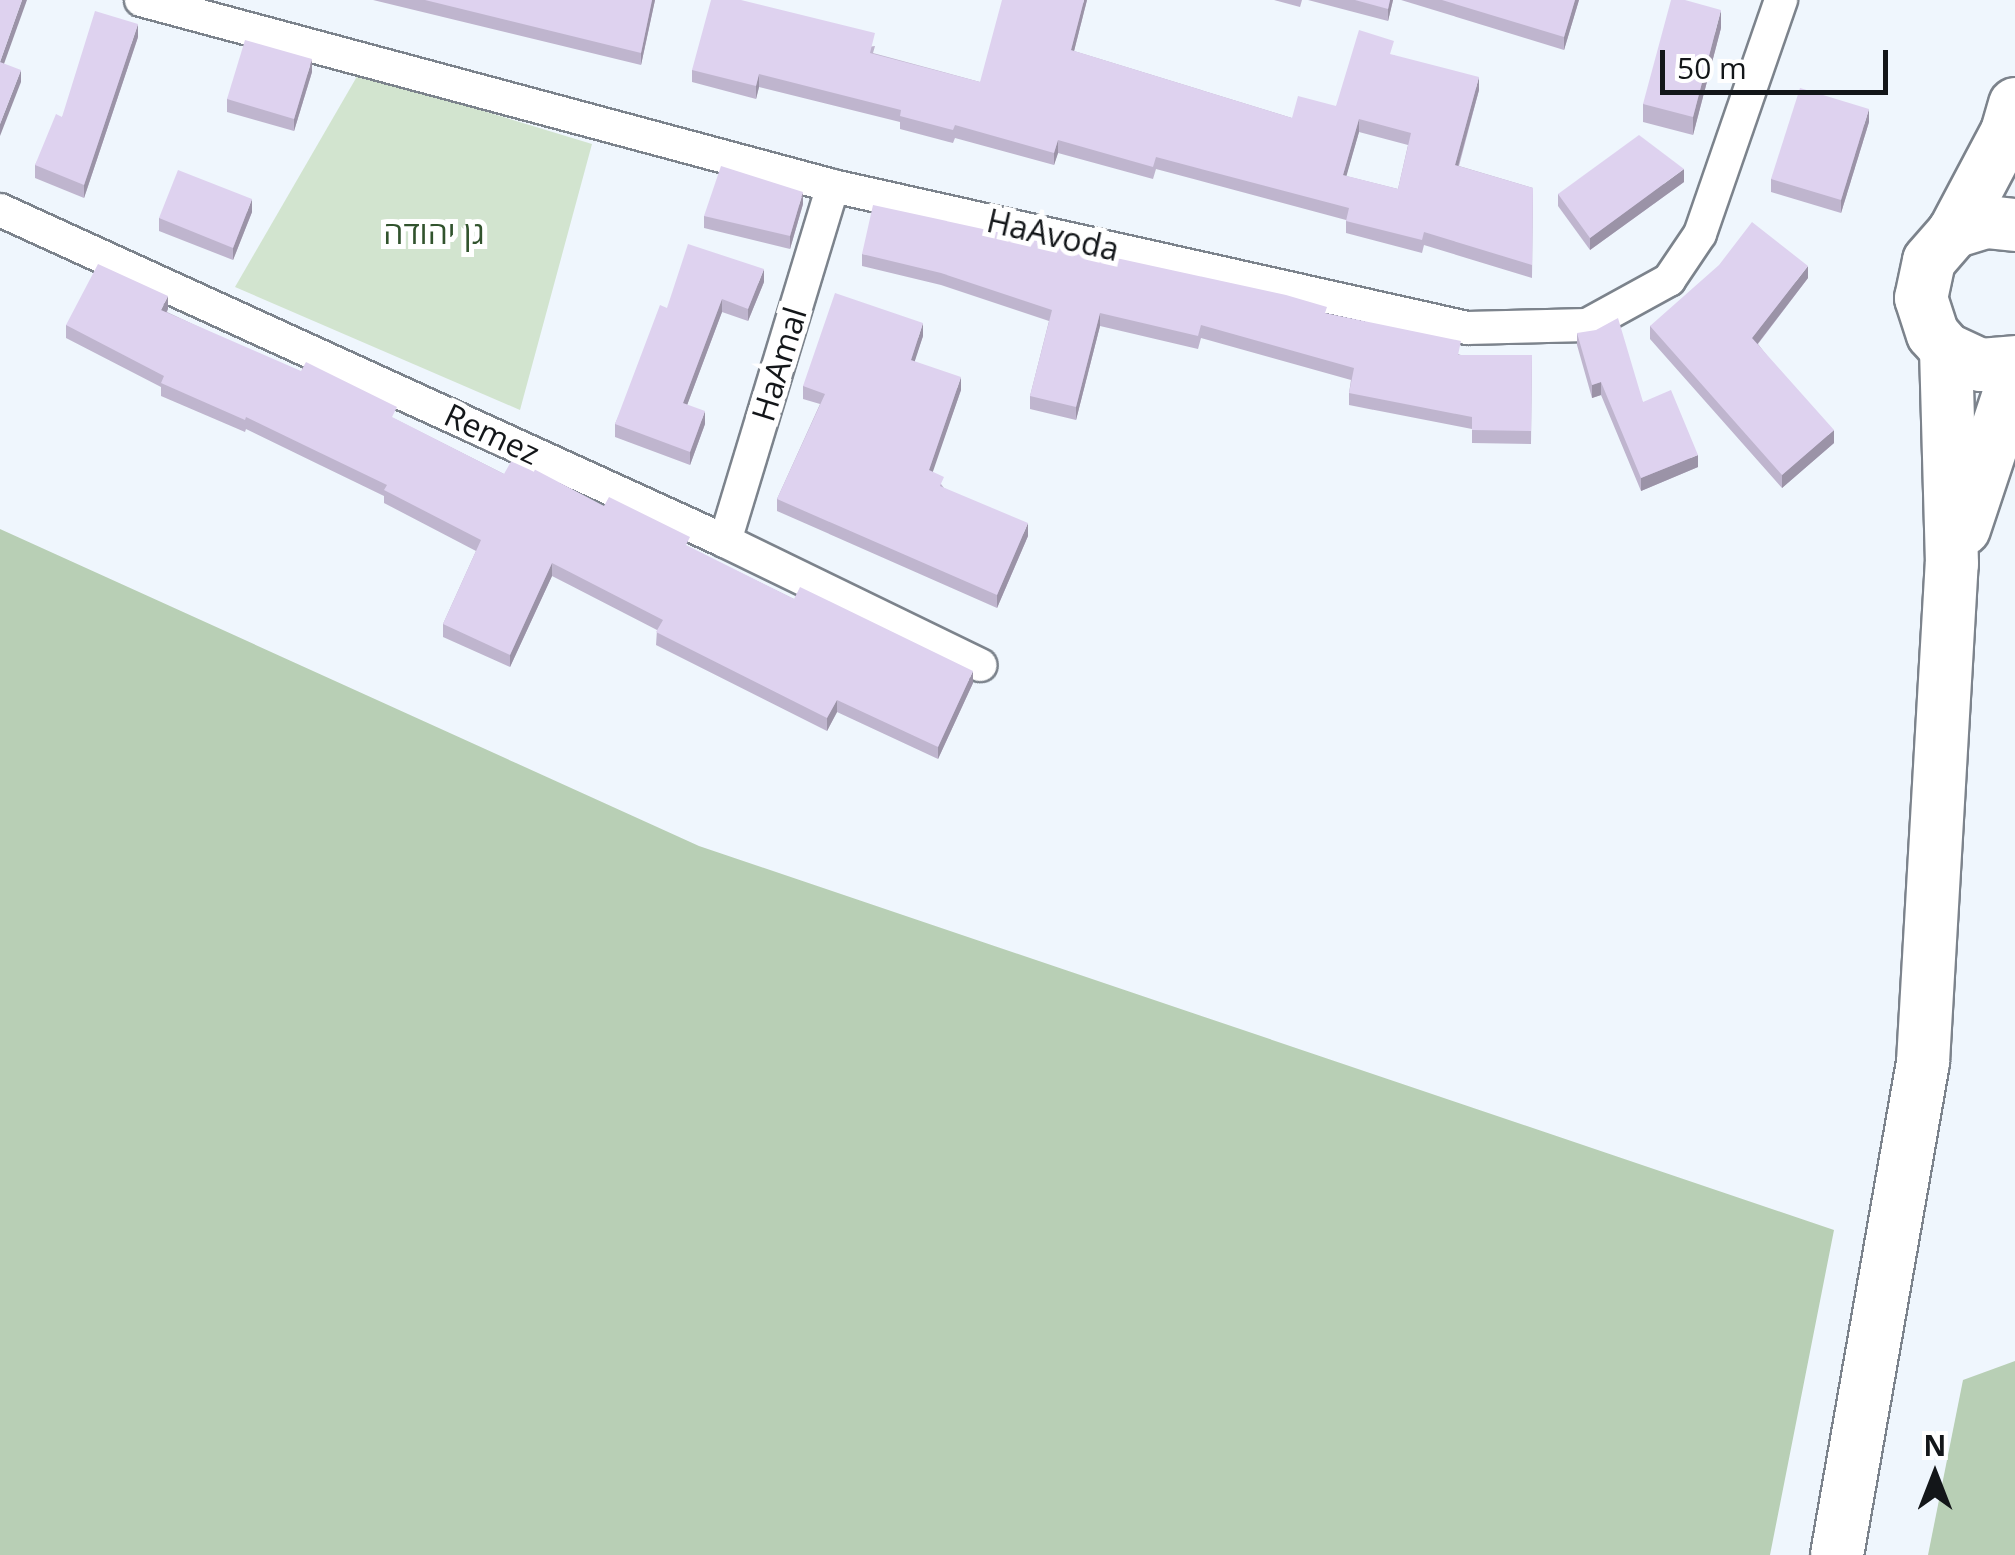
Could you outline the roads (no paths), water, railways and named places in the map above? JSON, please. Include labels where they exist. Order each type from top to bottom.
[{"type":"main road","points":[[2015,104],[2006,132],[1954,232],[1929,261],[1920,298],[1933,334],[1946,349],[1981,365],[2015,362]]},
{"type":"main road","points":[[1954,232],[1986,222],[2015,225]]},
{"type":"main road","points":[[1837,1555],[1923,1062],[1952,564],[1946,349]]},
{"type":"main road","points":[[1952,564],[2015,376]]},
{"type":"street","name":"HaAvoda","points":[[142,0],[833,186],[1467,328],[1587,325],[1670,280],[1700,234],[1781,0]]},
{"type":"street","name":"HaAmal","points":[[725,541],[833,186]]},
{"type":"street","name":"Remez","points":[[0,210],[725,541],[980,665]]},
{"type":"park label","name":"גן יהודה","points":[[434,232]]}]
